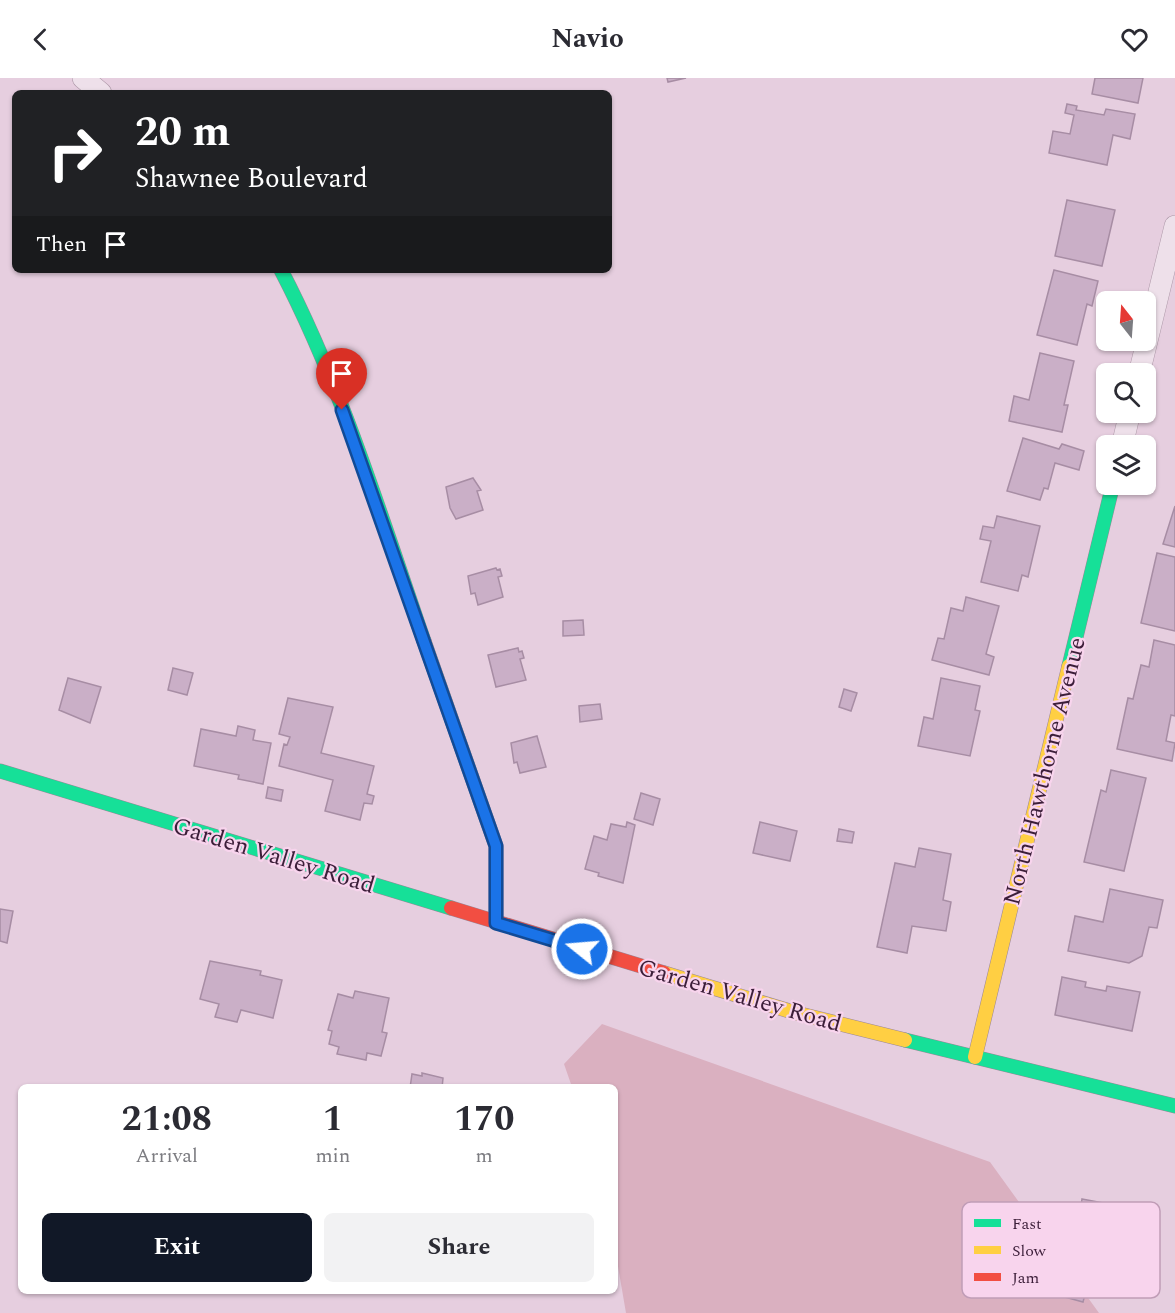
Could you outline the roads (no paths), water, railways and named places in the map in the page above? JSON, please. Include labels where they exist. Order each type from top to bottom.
[{"type":"street","points":[[83,78],[97,90]]},
{"type":"street","points":[[1142,363],[1175,226]]},
{"type":"street","points":[[282,273],[304,316],[350,429],[496,846],[496,923]]},
{"type":"street","name":"North Hawthorne Avenue","points":[[975,1057],[1110,495]]},
{"type":"street","name":"Garden Valley Road","points":[[0,771],[796,1013],[1175,1106]]}]
